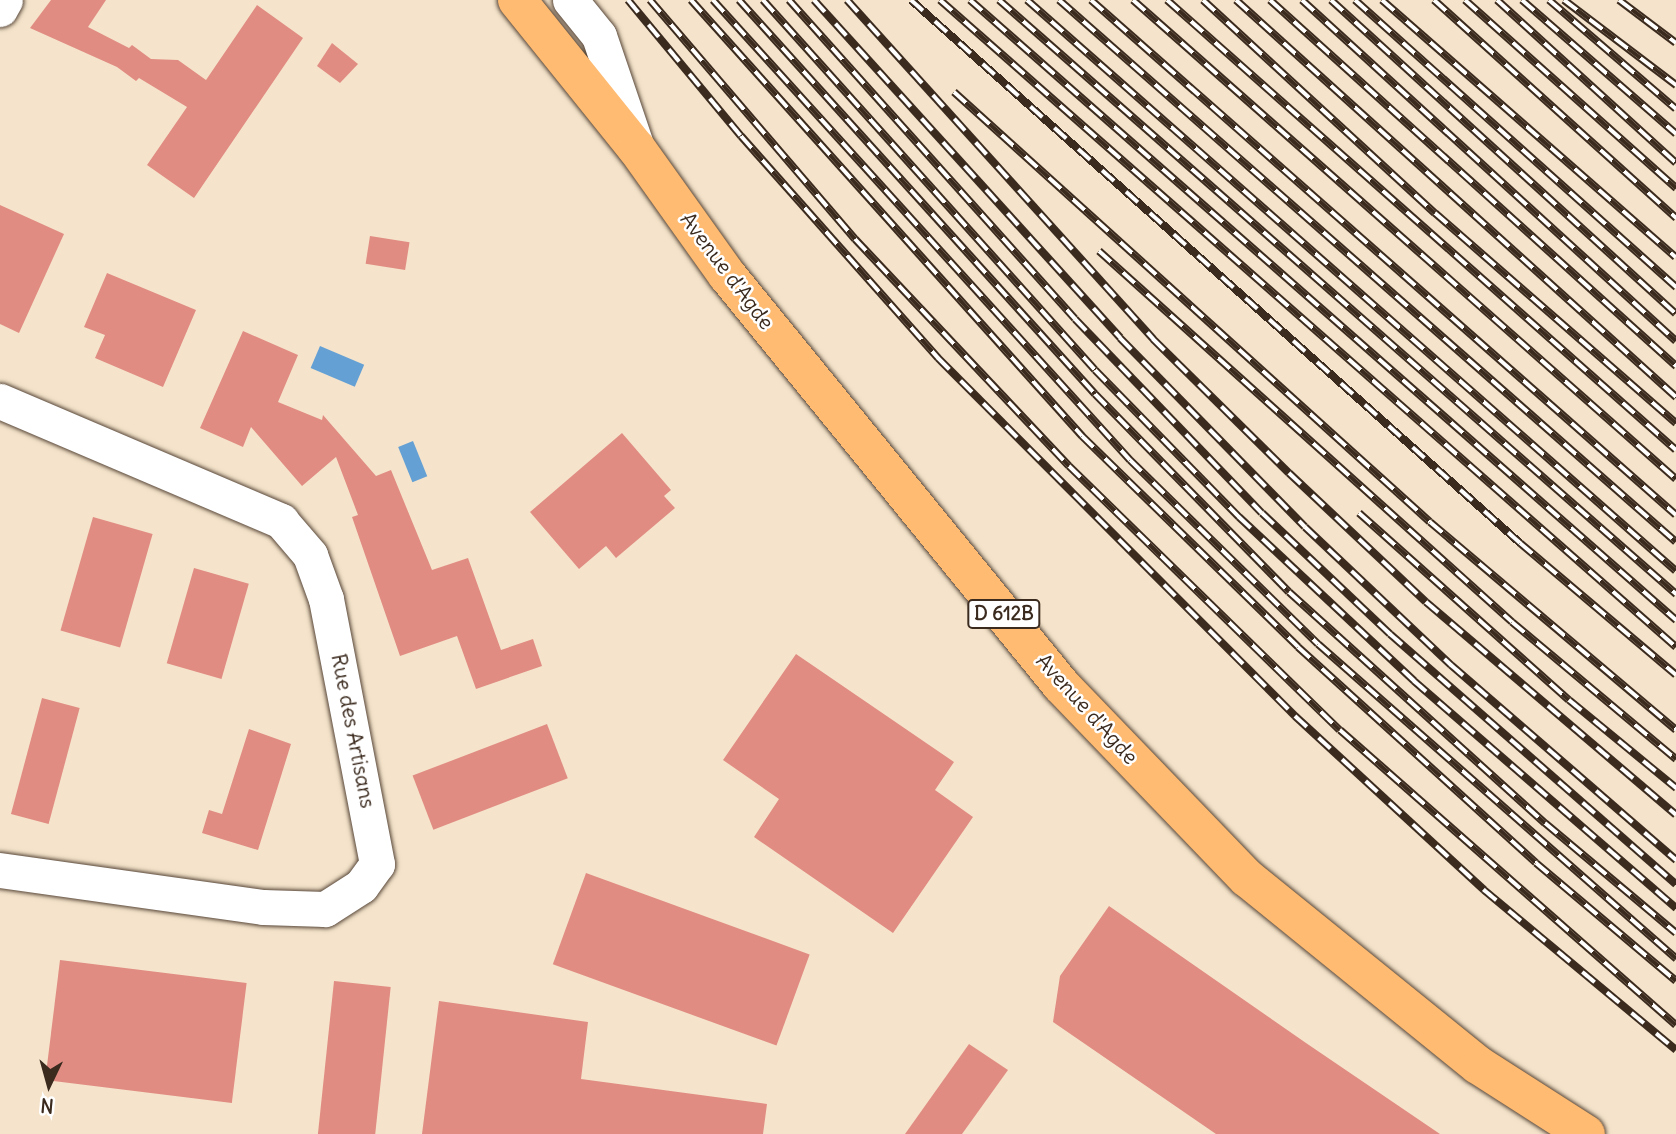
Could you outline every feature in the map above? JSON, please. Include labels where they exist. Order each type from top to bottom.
[{"type":"main road","name":"Avenue d'Agde","points":[[517,0],[637,149],[727,275],[1061,685],[1237,869],[1478,1065],[1586,1134]]},
{"type":"street","points":[[0,9],[5,0]]},
{"type":"street","points":[[570,0],[599,36],[637,149]]},
{"type":"street","name":"Rue des Artisans","points":[[0,401],[281,521],[310,555],[326,599],[377,864],[361,886],[325,909],[263,907],[0,870]]},
{"type":"water","points":[[320,346],[364,365],[355,387],[311,368]]},
{"type":"water","points":[[413,441],[427,476],[412,482],[398,447]]},
{"type":"building","points":[[51,0],[106,0],[88,27],[129,48],[132,45],[151,59],[178,60],[206,80],[257,5],[303,38],[194,198],[147,165],[187,107],[139,78],[136,81],[117,67],[30,28]]},
{"type":"building","points":[[332,43],[358,64],[340,83],[317,66]]},
{"type":"building","points":[[0,205],[64,234],[19,333],[0,324]]},
{"type":"building","points":[[370,236],[410,242],[405,270],[366,264]]},
{"type":"building","points":[[107,273],[196,310],[163,387],[95,358],[105,335],[84,327]]},
{"type":"building","points":[[243,331],[298,355],[278,402],[322,420],[323,415],[376,476],[391,470],[432,570],[468,558],[501,650],[533,639],[542,666],[476,689],[457,636],[400,656],[352,517],[358,515],[336,457],[302,486],[251,427],[243,447],[200,428]]},
{"type":"building","points":[[622,433],[671,490],[664,496],[675,508],[616,558],[606,546],[579,569],[530,512]]},
{"type":"building","points":[[93,517],[153,534],[120,648],[60,630]]},
{"type":"building","points":[[194,568],[249,584],[222,679],[167,663]]},
{"type":"building","points":[[796,654],[954,762],[935,790],[973,817],[893,933],[754,837],[779,799],[723,760]]},
{"type":"building","points":[[42,698],[80,708],[49,824],[11,814]]},
{"type":"building","points":[[547,724],[568,778],[433,830],[413,776]]},
{"type":"building","points":[[249,729],[291,744],[258,850],[202,833],[209,810],[222,814]]},
{"type":"building","points":[[586,873],[810,954],[776,1046],[553,964]]},
{"type":"building","points":[[1109,906],[1440,1134],[1216,1134],[1053,1022],[1060,976]]},
{"type":"building","points":[[60,960],[247,983],[232,1103],[45,1080]]},
{"type":"building","points":[[334,981],[391,987],[375,1134],[318,1134]]},
{"type":"building","points":[[439,1001],[588,1022],[581,1079],[767,1104],[763,1134],[422,1134]]},
{"type":"building","points":[[969,1044],[1008,1070],[962,1134],[905,1134]]},
{"type":"railway","points":[[628,0],[741,136],[938,358],[1295,716],[1484,890],[1676,1050]]},
{"type":"railway","points":[[650,0],[855,239],[1069,466],[1340,730],[1676,1025]]},
{"type":"railway","points":[[691,0],[1082,436],[1298,647],[1536,863],[1676,981]]},
{"type":"railway","points":[[713,0],[1130,460],[1318,644],[1676,959]]},
{"type":"railway","points":[[739,0],[1095,394],[1289,592],[1545,823],[1676,933]]},
{"type":"railway","points":[[763,0],[1095,370],[1239,517],[1414,681],[1676,908]]},
{"type":"railway","points":[[789,0],[1075,319],[1262,513],[1390,634],[1676,884]]},
{"type":"railway","points":[[814,0],[1120,338],[1305,527],[1451,665],[1676,860]]},
{"type":"railway","points":[[847,0],[1153,339],[1289,473],[1426,602],[1676,815]]},
{"type":"railway","points":[[911,0],[1520,543],[1676,675]]},
{"type":"railway","points":[[940,0],[1676,647]]},
{"type":"railway","points":[[970,0],[1676,620]]},
{"type":"railway","points":[[999,0],[1676,594]]},
{"type":"railway","points":[[1027,0],[1676,571]]},
{"type":"railway","points":[[1059,0],[1676,542]]},
{"type":"railway","points":[[1091,0],[1676,515]]},
{"type":"railway","points":[[1133,0],[1676,479]]},
{"type":"railway","points":[[1167,0],[1676,450]]},
{"type":"railway","points":[[1203,0],[1435,213],[1676,423]]},
{"type":"railway","points":[[1236,0],[1676,397]]},
{"type":"railway","points":[[1270,0],[1676,366]]},
{"type":"railway","points":[[1302,0],[1676,341]]},
{"type":"railway","points":[[1331,0],[1676,314]]},
{"type":"railway","points":[[1355,0],[1676,287]]},
{"type":"railway","points":[[1382,0],[1676,257]]},
{"type":"railway","points":[[1434,0],[1676,218]]},
{"type":"railway","points":[[1465,0],[1676,188]]},
{"type":"railway","points":[[1497,0],[1676,163]]},
{"type":"railway","points":[[1522,0],[1676,134]]},
{"type":"railway","points":[[1549,0],[1676,109]]},
{"type":"railway","points":[[1564,0],[1676,85]]},
{"type":"railway","points":[[1619,0],[1676,43]]},
{"type":"railway","points":[[954,92],[1430,522],[1676,730]]},
{"type":"railway","points":[[1099,251],[1512,622],[1676,759]]},
{"type":"railway","points":[[1359,513],[1569,700],[1676,788]]}]
